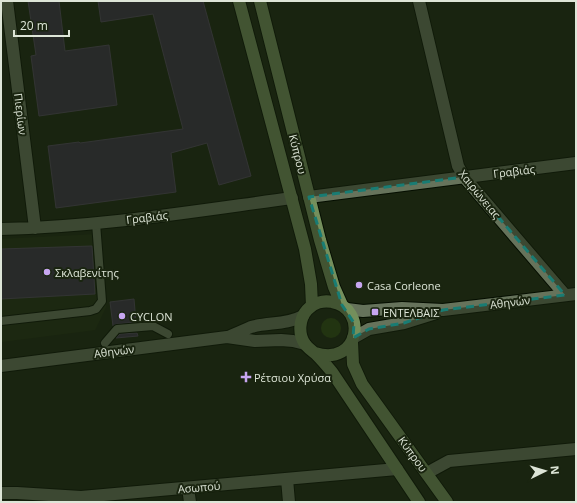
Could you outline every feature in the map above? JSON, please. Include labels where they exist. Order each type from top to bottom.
[{"type":"main road","name":"Κύπρου","points":[[239,1],[292,198],[309,269],[312,306]]},
{"type":"main road","name":"Κύπρου","points":[[260,1],[328,268],[344,307],[351,315],[354,323],[355,330],[352,340],[354,364],[362,384],[447,502]]},
{"type":"main road","points":[[305,344],[301,337],[301,323],[303,316],[312,306],[324,301],[330,301],[344,307]]},
{"type":"main road","points":[[315,353],[325,356],[336,355],[345,350],[352,340]]},
{"type":"main road","name":"Κύπρου","points":[[305,344],[332,372],[419,502]]},
{"type":"street","name":"Πιερίων","points":[[7,1],[35,228]]},
{"type":"street","name":"Χαιρώνειας","points":[[419,1],[458,166],[464,177],[571,295]]},
{"type":"street","name":"Γραβιάς","points":[[309,197],[576,163]]},
{"type":"street","name":"Γραβιάς","points":[[1,229],[96,223],[292,198]]},
{"type":"street","name":"Αθηνών","points":[[344,307],[363,311],[402,308],[443,310],[571,295]]},
{"type":"street","name":"Αθηνών","points":[[352,340],[369,329],[404,323],[443,310]]},
{"type":"street","name":"Αθηνών","points":[[1,366],[227,337],[252,327],[285,323],[303,316]]},
{"type":"street","name":"Αθηνών","points":[[227,337],[255,341],[293,341],[305,344]]},
{"type":"street","points":[[427,473],[449,461],[576,449]]},
{"type":"street","name":"Ασωπού","points":[[1,493],[17,493],[81,500],[188,488],[397,469]]},
{"type":"street","points":[[287,479],[289,502]]},
{"type":"street","points":[[188,488],[190,502]]},
{"type":"lane","points":[[1,321],[90,311],[96,309],[102,301],[96,223]]},
{"type":"lane","points":[[105,343],[117,329],[153,326],[168,334]]},
{"type":"highlighted area","points":[[464,177],[565,295],[443,310],[404,323],[369,329],[353,338],[354,323],[342,305],[309,197]]},
{"type":"shaded area","points":[[100,234],[106,307],[95,330],[1,342],[1,239]]},
{"type":"green space","points":[[331,318],[338,321],[341,328],[338,335],[331,338],[324,335],[321,328],[324,321]]},
{"type":"building","points":[[28,1],[59,1],[65,51],[109,45],[117,105],[39,116],[31,56],[36,55]]},
{"type":"building","points":[[98,1],[203,1],[251,176],[219,185],[207,143],[171,153],[176,192],[56,208],[48,146],[183,129],[153,14],[101,22]]},
{"type":"building","name":"Σκλαβενίτης","points":[[92,246],[95,294],[1,299],[1,249]]},
{"type":"building","points":[[134,299],[136,322],[117,324],[113,326],[110,302]]},
{"type":"building","points":[[137,333],[138,336],[116,338],[120,334]]},
{"type":"place","name":"Σκλαβενίτης","points":[[47,272]]},
{"type":"place","name":"Casa Corleone","points":[[359,285]]},
{"type":"place","name":"ΕΝΤΕΛΒΑΙΣ","points":[[375,312]]},
{"type":"place","name":"CYCLON","points":[[122,316]]},
{"type":"place","name":"Ρέτσιου Χρύσα","points":[[246,377]]}]
